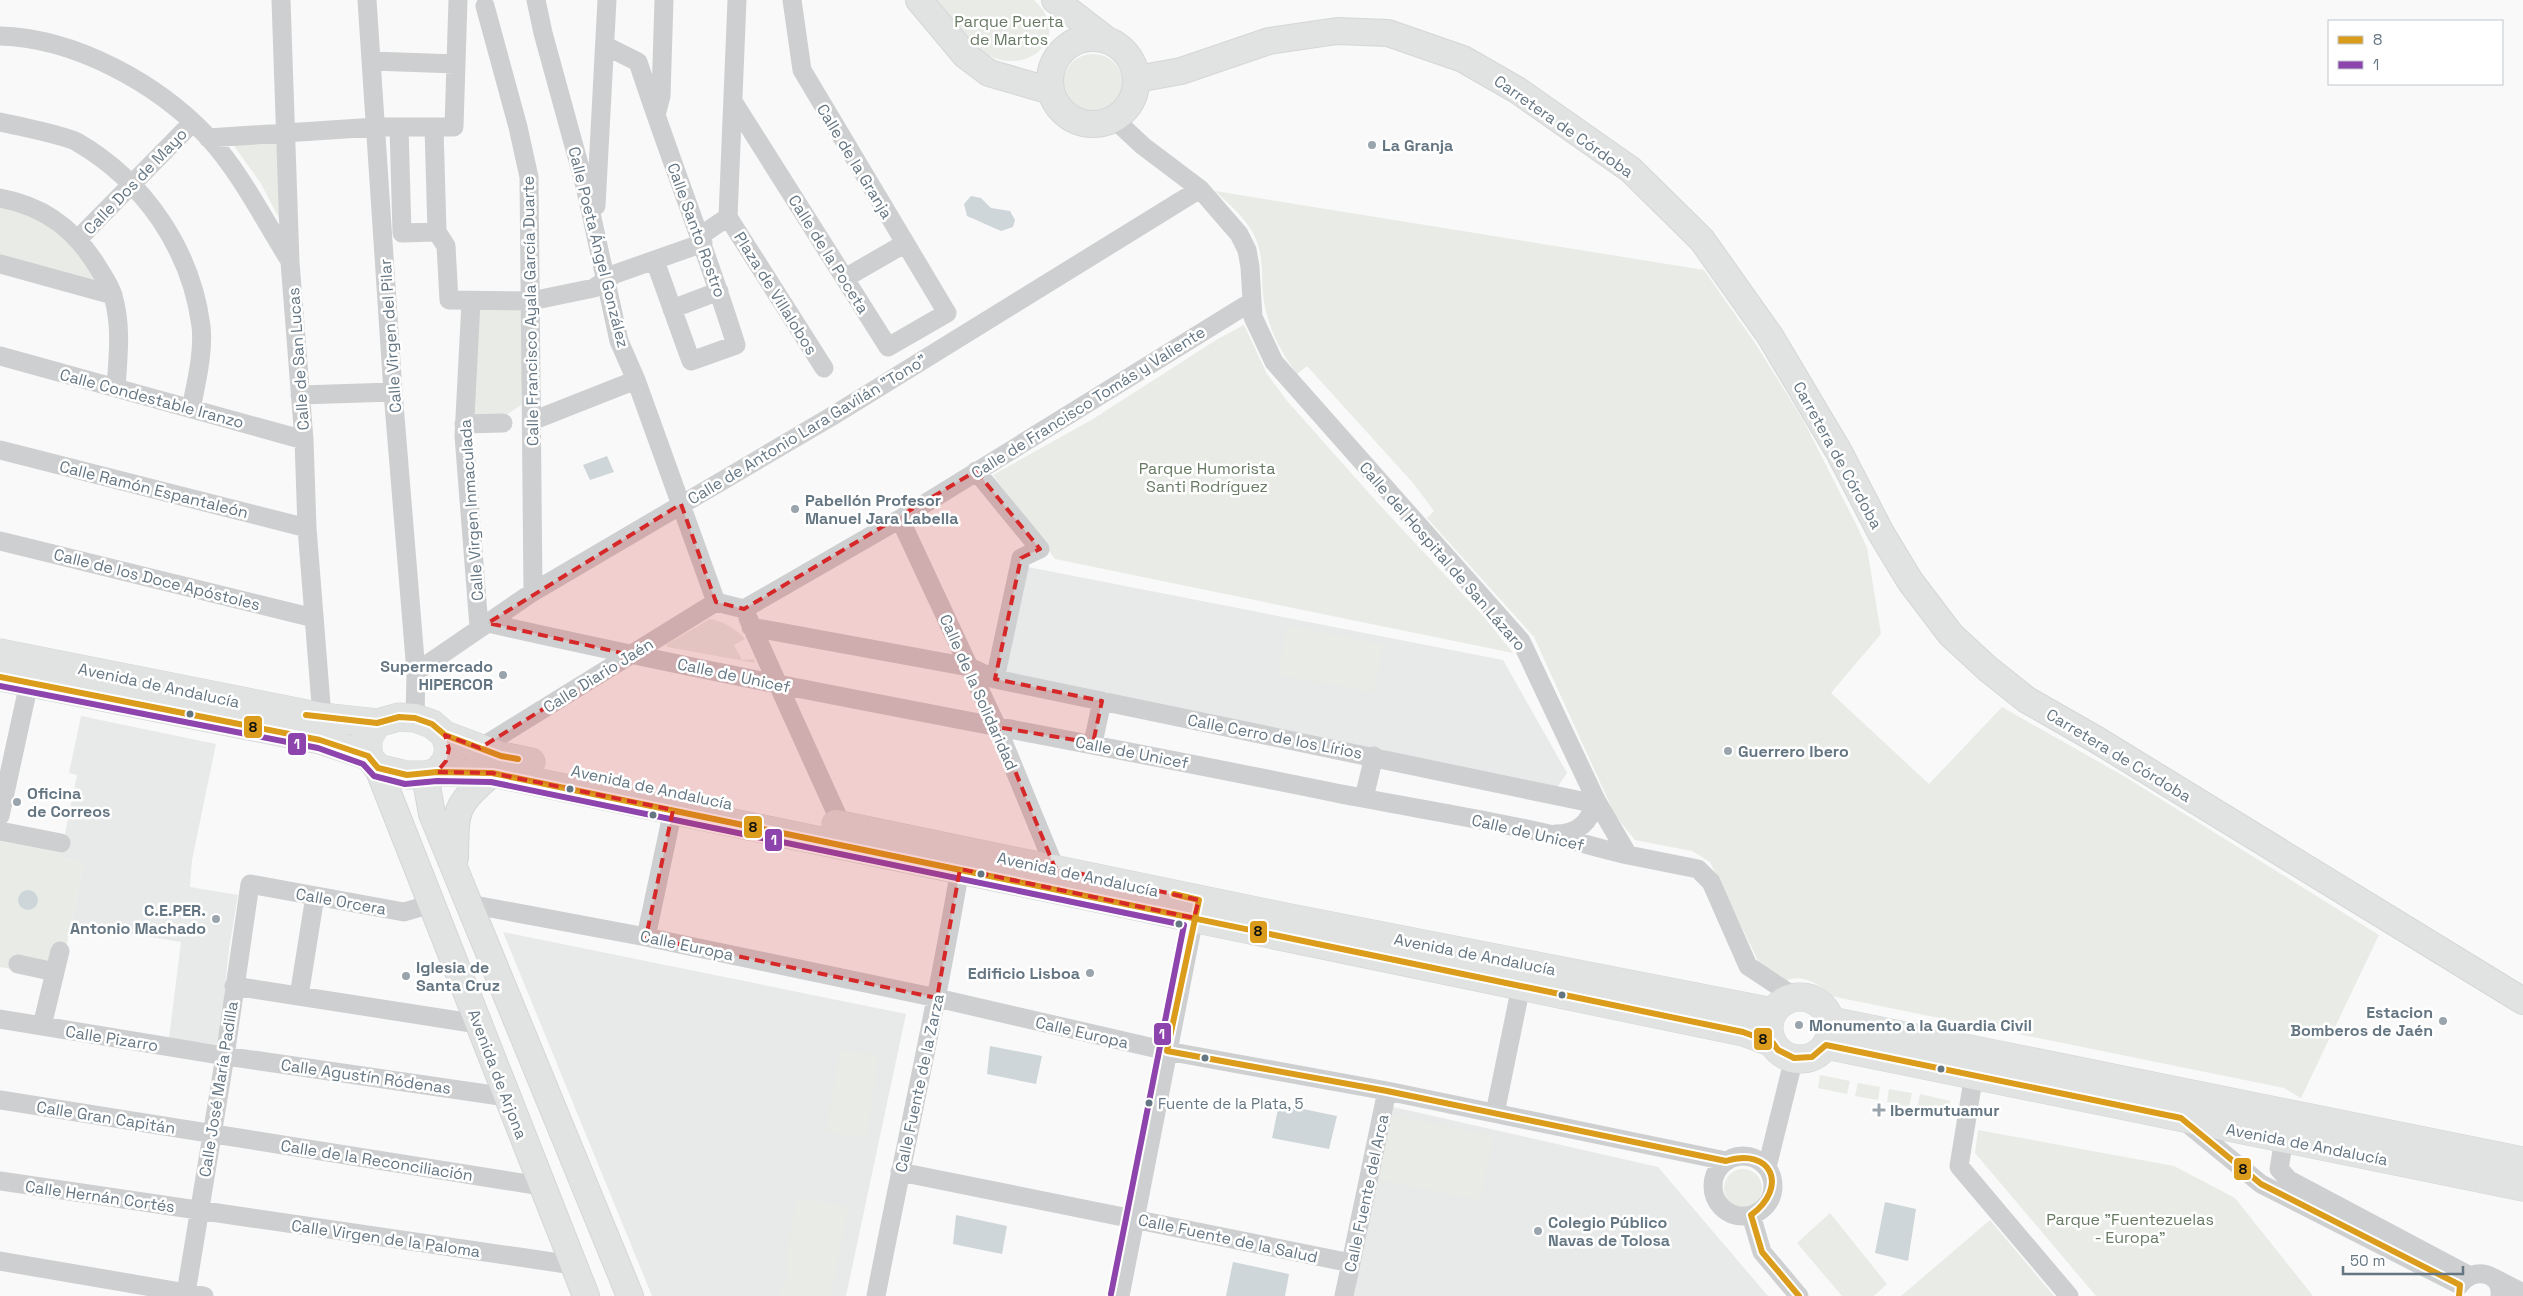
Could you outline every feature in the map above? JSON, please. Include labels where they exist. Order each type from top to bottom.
[{"type":"main road","points":[[919,0],[965,55],[989,73],[1051,90]]},
{"type":"main road","points":[[1054,0],[1107,40],[1119,46],[1128,55],[1134,67],[1136,79],[1134,95],[1127,109],[1114,119],[1102,124],[1088,124],[1075,121],[1064,114],[1056,103],[1051,90],[1050,74],[1061,52],[1062,30],[1054,0]]},
{"type":"main road","name":"Carretera de Córdoba","points":[[1136,79],[1181,71],[1269,41],[1337,31],[1388,34],[1463,59],[1517,90],[1631,170],[1702,240],[1770,336],[1839,452],[1881,533],[1910,581],[1951,635],[1988,669],[2027,700],[2097,740],[2523,1002]]},
{"type":"main road","points":[[1061,52],[1082,40],[1094,38],[1107,40]]},
{"type":"main road","name":"Avenida de Andalucía","points":[[0,653],[322,717],[377,723]]},
{"type":"main road","name":"Avenida de Andalucía","points":[[0,677],[320,740],[373,762]]},
{"type":"main road","points":[[400,717],[414,718],[432,724],[445,735],[449,749],[446,761],[431,773],[407,775],[373,762],[368,738],[377,723],[400,717]]},
{"type":"main road","name":"Avenida de Andalucía","points":[[445,735],[501,756],[1055,868],[1196,909],[1521,986],[1743,1032],[1783,1051]]},
{"type":"main road","name":"Avenida de Arjona","points":[[373,762],[432,904],[506,1097],[586,1296]]},
{"type":"main road","points":[[431,773],[432,814],[630,1296]]},
{"type":"main road","name":"Avenida de Andalucía","points":[[431,773],[492,773],[960,869],[1784,1004]]},
{"type":"main road","points":[[454,866],[456,817],[458,812],[464,799],[492,773]]},
{"type":"main road","points":[[1813,999],[1827,1012],[1828,1033],[1812,1057],[1783,1051],[1769,1027],[1784,1004],[1813,999]]},
{"type":"main road","name":"Avenida de Andalucía","points":[[1828,1033],[1974,1074],[2523,1187]]},
{"type":"main road","name":"Avenida de Andalucía","points":[[1828,1033],[2523,1162]]},
{"type":"street","name":"Calle de San Lucas","points":[[281,0],[290,262],[304,440],[307,528],[322,717]]},
{"type":"street","name":"Calle Virgen del Pilar","points":[[367,0],[393,392],[416,672],[414,718]]},
{"type":"street","points":[[208,138],[376,127],[454,127],[458,0]]},
{"type":"street","name":"Calle Poeta Ángel González","points":[[536,0],[542,33],[586,186],[619,341],[636,380],[716,602]]},
{"type":"street","points":[[595,230],[607,0]]},
{"type":"street","points":[[656,117],[661,96],[664,0]]},
{"type":"street","points":[[434,127],[437,232],[446,246],[449,300],[471,302],[531,301],[594,288],[605,279],[655,261],[702,240],[728,217],[737,0]]},
{"type":"street","name":"Calle de la Granja","points":[[792,0],[802,70],[904,244],[947,312]]},
{"type":"street","points":[[458,20],[490,3]]},
{"type":"street","name":"Calle Francisco Ayala García Duarte","points":[[490,3],[529,177],[533,592]]},
{"type":"street","points":[[0,36],[62,46],[98,60],[133,78],[192,123],[208,138],[238,177],[290,262]]},
{"type":"street","name":"Calle Santo Rostro","points":[[606,46],[638,62],[656,117],[702,240],[736,345],[691,361],[672,309]]},
{"type":"street","points":[[372,61],[456,64]]},
{"type":"street","name":"Calle de la Poceta","points":[[734,103],[888,347],[947,312]]},
{"type":"street","name":"Calle del Hospital de San Lázaro","points":[[1114,119],[1143,146],[1200,189],[1239,234],[1247,250],[1250,266],[1253,317],[1274,362],[1520,641],[1590,801],[1628,855]]},
{"type":"street","points":[[0,122],[76,142],[132,184],[158,213],[176,246],[192,286],[201,327],[191,409]]},
{"type":"street","name":"Calle Dos de Mayo","points":[[79,238],[192,123]]},
{"type":"street","points":[[400,127],[402,233],[437,232]]},
{"type":"street","name":"Calle de Antonio Lara Gavilán \"Tono\"","points":[[416,672],[533,592],[834,415],[1200,189]]},
{"type":"street","points":[[0,198],[30,206],[79,238],[88,250],[113,295],[120,338],[116,388]]},
{"type":"street","name":"Plaza de Villalobos","points":[[728,217],[824,368]]},
{"type":"street","points":[[845,278],[904,244]]},
{"type":"street","points":[[655,261],[672,309],[719,291]]},
{"type":"street","points":[[0,264],[113,295]]},
{"type":"street","name":"Calle Virgen Inmaculada","points":[[471,302],[464,424],[484,625]]},
{"type":"street","name":"Calle de Francisco Tomás y Valiente","points":[[748,618],[900,518],[1251,302]]},
{"type":"street","name":"Calle Condestable Iranzo","points":[[0,356],[304,440]]},
{"type":"street","points":[[532,421],[636,380]]},
{"type":"street","points":[[300,395],[393,392]]},
{"type":"street","points":[[464,424],[503,423]]},
{"type":"street","name":"Calle Ramón Espantaleón","points":[[0,450],[307,528]]},
{"type":"street","points":[[976,471],[1040,549],[1021,558],[995,679]]},
{"type":"street","name":"Calle de la Solidaridad","points":[[900,518],[997,727],[1055,868]]},
{"type":"street","name":"Calle de los Doce Apóstoles","points":[[0,540],[314,618]]},
{"type":"street","points":[[716,602],[748,618],[776,684],[842,826]]},
{"type":"street","name":"Calle Diario Jaén","points":[[480,748],[716,602]]},
{"type":"street","name":"Calle Cerro de los Lírios","points":[[748,618],[969,667],[995,679],[1590,801]]},
{"type":"street","name":"Calle de Unicef","points":[[484,625],[607,650],[634,653],[776,684],[997,727],[1093,743],[1549,834],[1628,855]]},
{"type":"street","points":[[0,816],[29,683]]},
{"type":"street","points":[[1093,743],[1102,701]]},
{"type":"street","points":[[1364,798],[1374,756]]},
{"type":"street","points":[[1549,834],[1569,834],[1583,827],[1592,813],[1590,801]]},
{"type":"street","points":[[646,936],[674,810]]},
{"type":"street","points":[[0,831],[61,843]]},
{"type":"street","points":[[1628,855],[1698,869],[1711,882],[1748,966],[1784,1004]]},
{"type":"street","name":"Calle Fuente de la Zarza","points":[[876,1296],[937,998],[960,869]]},
{"type":"street","name":"Calle Orcera","points":[[250,884],[404,912],[432,904]]},
{"type":"street","name":"Calle José María Padilla","points":[[195,1295],[200,1211],[250,884]]},
{"type":"street","points":[[299,996],[315,896]]},
{"type":"street","name":"Calle Europa","points":[[469,904],[646,936],[937,998],[1167,1051],[1387,1091],[1726,1161]]},
{"type":"street","points":[[1120,1296],[1196,909]]},
{"type":"street","points":[[42,1026],[60,951]]},
{"type":"street","points":[[18,964],[55,972]]},
{"type":"street","points":[[234,986],[478,1024]]},
{"type":"street","points":[[1495,1113],[1521,986]]},
{"type":"street","name":"Calle Pizarro","points":[[0,1019],[225,1056]]},
{"type":"street","points":[[1767,1167],[1783,1051]]},
{"type":"street","name":"Calle Agustín Ródenas","points":[[225,1056],[506,1097]]},
{"type":"street","points":[[1974,1074],[1959,1166],[2069,1296]]},
{"type":"street","name":"Calle Fuente del Arca","points":[[1344,1296],[1387,1091]]},
{"type":"street","name":"Calle Gran Capitán","points":[[0,1100],[212,1134]]},
{"type":"street","points":[[2181,1118],[2260,1184],[2462,1286]]},
{"type":"street","name":"Calle de la Reconciliación","points":[[212,1134],[541,1186]]},
{"type":"street","points":[[2284,1139],[2279,1169],[2289,1180],[2462,1286]]},
{"type":"street","points":[[1743,1156],[1760,1161],[1767,1167],[1772,1180],[1772,1195],[1767,1204],[1752,1215],[1742,1216],[1725,1210],[1714,1194],[1715,1176],[1726,1161],[1743,1156]]},
{"type":"street","name":"Calle Fuente de la Salud","points":[[900,1172],[1351,1263]]},
{"type":"street","name":"Calle Hernán Cortés","points":[[0,1182],[200,1211]]},
{"type":"street","name":"Calle Virgen de la Paloma","points":[[200,1211],[573,1265]]},
{"type":"street","points":[[1752,1215],[1762,1252],[1799,1296]]},
{"type":"street","points":[[0,1261],[195,1295]]},
{"type":"street","points":[[2462,1286],[2482,1272],[2523,1293]]},
{"type":"street","points":[[2494,1278],[2501,1289],[2500,1296]]},
{"type":"highlighted area","points":[[976,471],[1040,549],[1021,558],[995,679],[1102,701],[1093,743],[997,727],[1055,868],[1199,900],[1194,918],[960,869],[937,998],[646,937],[673,810],[492,773],[437,772],[446,761],[449,749],[445,735],[480,748],[631,655],[488,623],[681,504],[716,602],[744,609]]},
{"type":"shaded area","points":[[971,196],[981,198],[991,208],[1010,211],[1015,220],[1013,227],[1001,231],[967,216],[964,204]]},
{"type":"shaded area","points":[[607,456],[614,472],[590,480],[583,465]]},
{"type":"shaded area","points":[[1028,567],[1503,660],[1567,773],[1556,789],[1006,672]]},
{"type":"shaded area","points":[[81,716],[216,744],[192,860],[190,887],[238,895],[229,949],[219,1045],[169,1038],[181,942],[71,924],[83,863],[60,858],[77,775],[69,773]]},
{"type":"shaded area","points":[[28,890],[35,893],[38,900],[35,907],[28,910],[21,907],[18,900],[21,893]]},
{"type":"shaded area","points":[[503,932],[906,1014],[846,1296],[652,1296]]},
{"type":"shaded area","points":[[990,1046],[1042,1056],[1036,1084],[987,1074]]},
{"type":"shaded area","points":[[1279,1104],[1337,1116],[1329,1149],[1272,1138]]},
{"type":"shaded area","name":"Colegio Público Navas de Tolosa","points":[[1389,1106],[1658,1167],[1768,1296],[1349,1296]]},
{"type":"shaded area","points":[[1885,1202],[1916,1209],[1908,1261],[1875,1253]]},
{"type":"shaded area","points":[[956,1215],[1007,1226],[1002,1254],[953,1244]]},
{"type":"shaded area","points":[[1233,1262],[1289,1274],[1285,1296],[1226,1296]]},
{"type":"green space","name":"Parque Puerta de Martos","points":[[937,0],[1034,0],[1045,14],[1049,27],[1048,39],[1041,49],[1031,56],[1019,60],[1004,61],[990,56],[974,45]]},
{"type":"green space","points":[[1093,54],[1109,59],[1114,63],[1118,68],[1123,84],[1118,100],[1114,105],[1109,109],[1093,114],[1077,109],[1072,105],[1068,100],[1063,84],[1068,68],[1072,63],[1077,59]]},
{"type":"green space","points":[[276,142],[280,145],[280,220],[260,182],[232,143]]},
{"type":"green space","points":[[1215,191],[1704,270],[1755,343],[1803,420],[1867,548],[1881,634],[1831,693],[1929,784],[2002,707],[2122,775],[2379,935],[2301,1098],[2284,1088],[1831,996],[1809,980],[1796,978],[1783,983],[1762,969],[1710,862],[1692,851],[1635,840],[1615,815],[1534,637],[1427,518],[1434,511],[1413,483],[1307,366],[1297,374],[1279,346],[1270,326],[1263,294],[1261,259],[1258,244],[1252,230],[1243,218]]},
{"type":"green space","points":[[0,205],[37,219],[64,237],[86,261],[107,293],[0,264]]},
{"type":"green space","points":[[518,306],[524,312],[521,405],[502,418],[471,418],[474,307]]},
{"type":"green space","name":"Parque Humorista Santi Rodríguez","points":[[1244,325],[1267,374],[1288,402],[1376,501],[1485,618],[1513,653],[1055,559],[993,475],[1093,419],[1216,340]]},
{"type":"green space","points":[[710,619],[725,624],[741,635],[745,639],[734,645],[742,660],[754,659],[755,663],[667,647],[667,644]]},
{"type":"green space","points":[[1288,625],[1384,644],[1373,692],[1278,675]]},
{"type":"green space","points":[[0,841],[61,853],[60,858],[83,863],[60,978],[0,967]]},
{"type":"green space","points":[[840,1050],[879,1056],[866,1138],[826,1132]]},
{"type":"green space","points":[[1820,1075],[1850,1081],[1847,1094],[1818,1088]]},
{"type":"green space","points":[[1858,1083],[1880,1087],[1878,1100],[1855,1096]]},
{"type":"green space","points":[[1889,1089],[1912,1093],[1909,1107],[1887,1102]]},
{"type":"green space","points":[[1920,1094],[1950,1101],[1947,1114],[1917,1108]]},
{"type":"green space","points":[[1390,1115],[1494,1136],[1480,1200],[1379,1180]]},
{"type":"green space","name":"Parque \"Fuentezuelas - Europa\"","points":[[1978,1130],[2174,1166],[2235,1198],[2313,1296],[2096,1296],[1975,1153]]},
{"type":"green space","points":[[1743,1169],[1757,1174],[1762,1188],[1757,1202],[1743,1207],[1729,1202],[1724,1188],[1729,1174]]},
{"type":"green space","points":[[797,1197],[848,1207],[831,1296],[778,1296],[787,1278],[786,1255]]},
{"type":"green space","points":[[1830,1213],[1887,1284],[1874,1296],[1842,1296],[1797,1243]]},
{"type":"green space","points":[[1990,1220],[2054,1296],[1901,1296]]},
{"type":"transit line","name":"8","points":[[0,677],[320,740],[368,756],[378,768],[407,775],[437,772],[492,773],[1743,1032],[1773,1043],[1778,1050],[1794,1058],[1812,1057],[1826,1045],[2181,1118],[2261,1184],[2460,1285],[2459,1296]]},
{"type":"transit line","name":"1","points":[[0,686],[318,748],[363,764],[374,776],[405,784],[437,781],[491,782],[1184,925],[1111,1294]]},
{"type":"transit line","name":"8","points":[[306,715],[377,723],[399,717],[415,718],[432,724],[445,735],[501,756],[518,759]]},
{"type":"transit line","name":"8","points":[[1174,894],[1199,900],[1167,1051],[1387,1091],[1726,1161],[1742,1158],[1755,1160],[1764,1165],[1770,1172],[1772,1182],[1770,1193],[1763,1204],[1751,1215],[1762,1252],[1799,1296]]},
{"type":"place","name":"La Granja","points":[[1372,145]]},
{"type":"place","name":"Pabellón Profesor Manuel Jara Labella","points":[[795,509]]},
{"type":"place","name":"Supermercado HIPERCOR","points":[[503,675]]},
{"type":"place","name":"Guerrero Ibero","points":[[1728,751]]},
{"type":"place","name":"Oficina de Correos","points":[[17,802]]},
{"type":"place","name":"C.E.PER. Antonio Machado","points":[[216,919]]},
{"type":"place","name":"Edificio Lisboa","points":[[1090,973]]},
{"type":"place","name":"Iglesia de Santa Cruz","points":[[406,976]]},
{"type":"place","name":"Estacion Bomberos de Jaén","points":[[2443,1021]]},
{"type":"place","name":"Monumento a la Guardia Civil","points":[[1799,1025]]},
{"type":"place","name":"Fuente de la Plata, 5","points":[[1149,1103]]},
{"type":"place","name":"Ibermutuamur","points":[[1879,1110]]},
{"type":"place","name":"Colegio Público Navas de Tolosa","points":[[1538,1231]]}]
